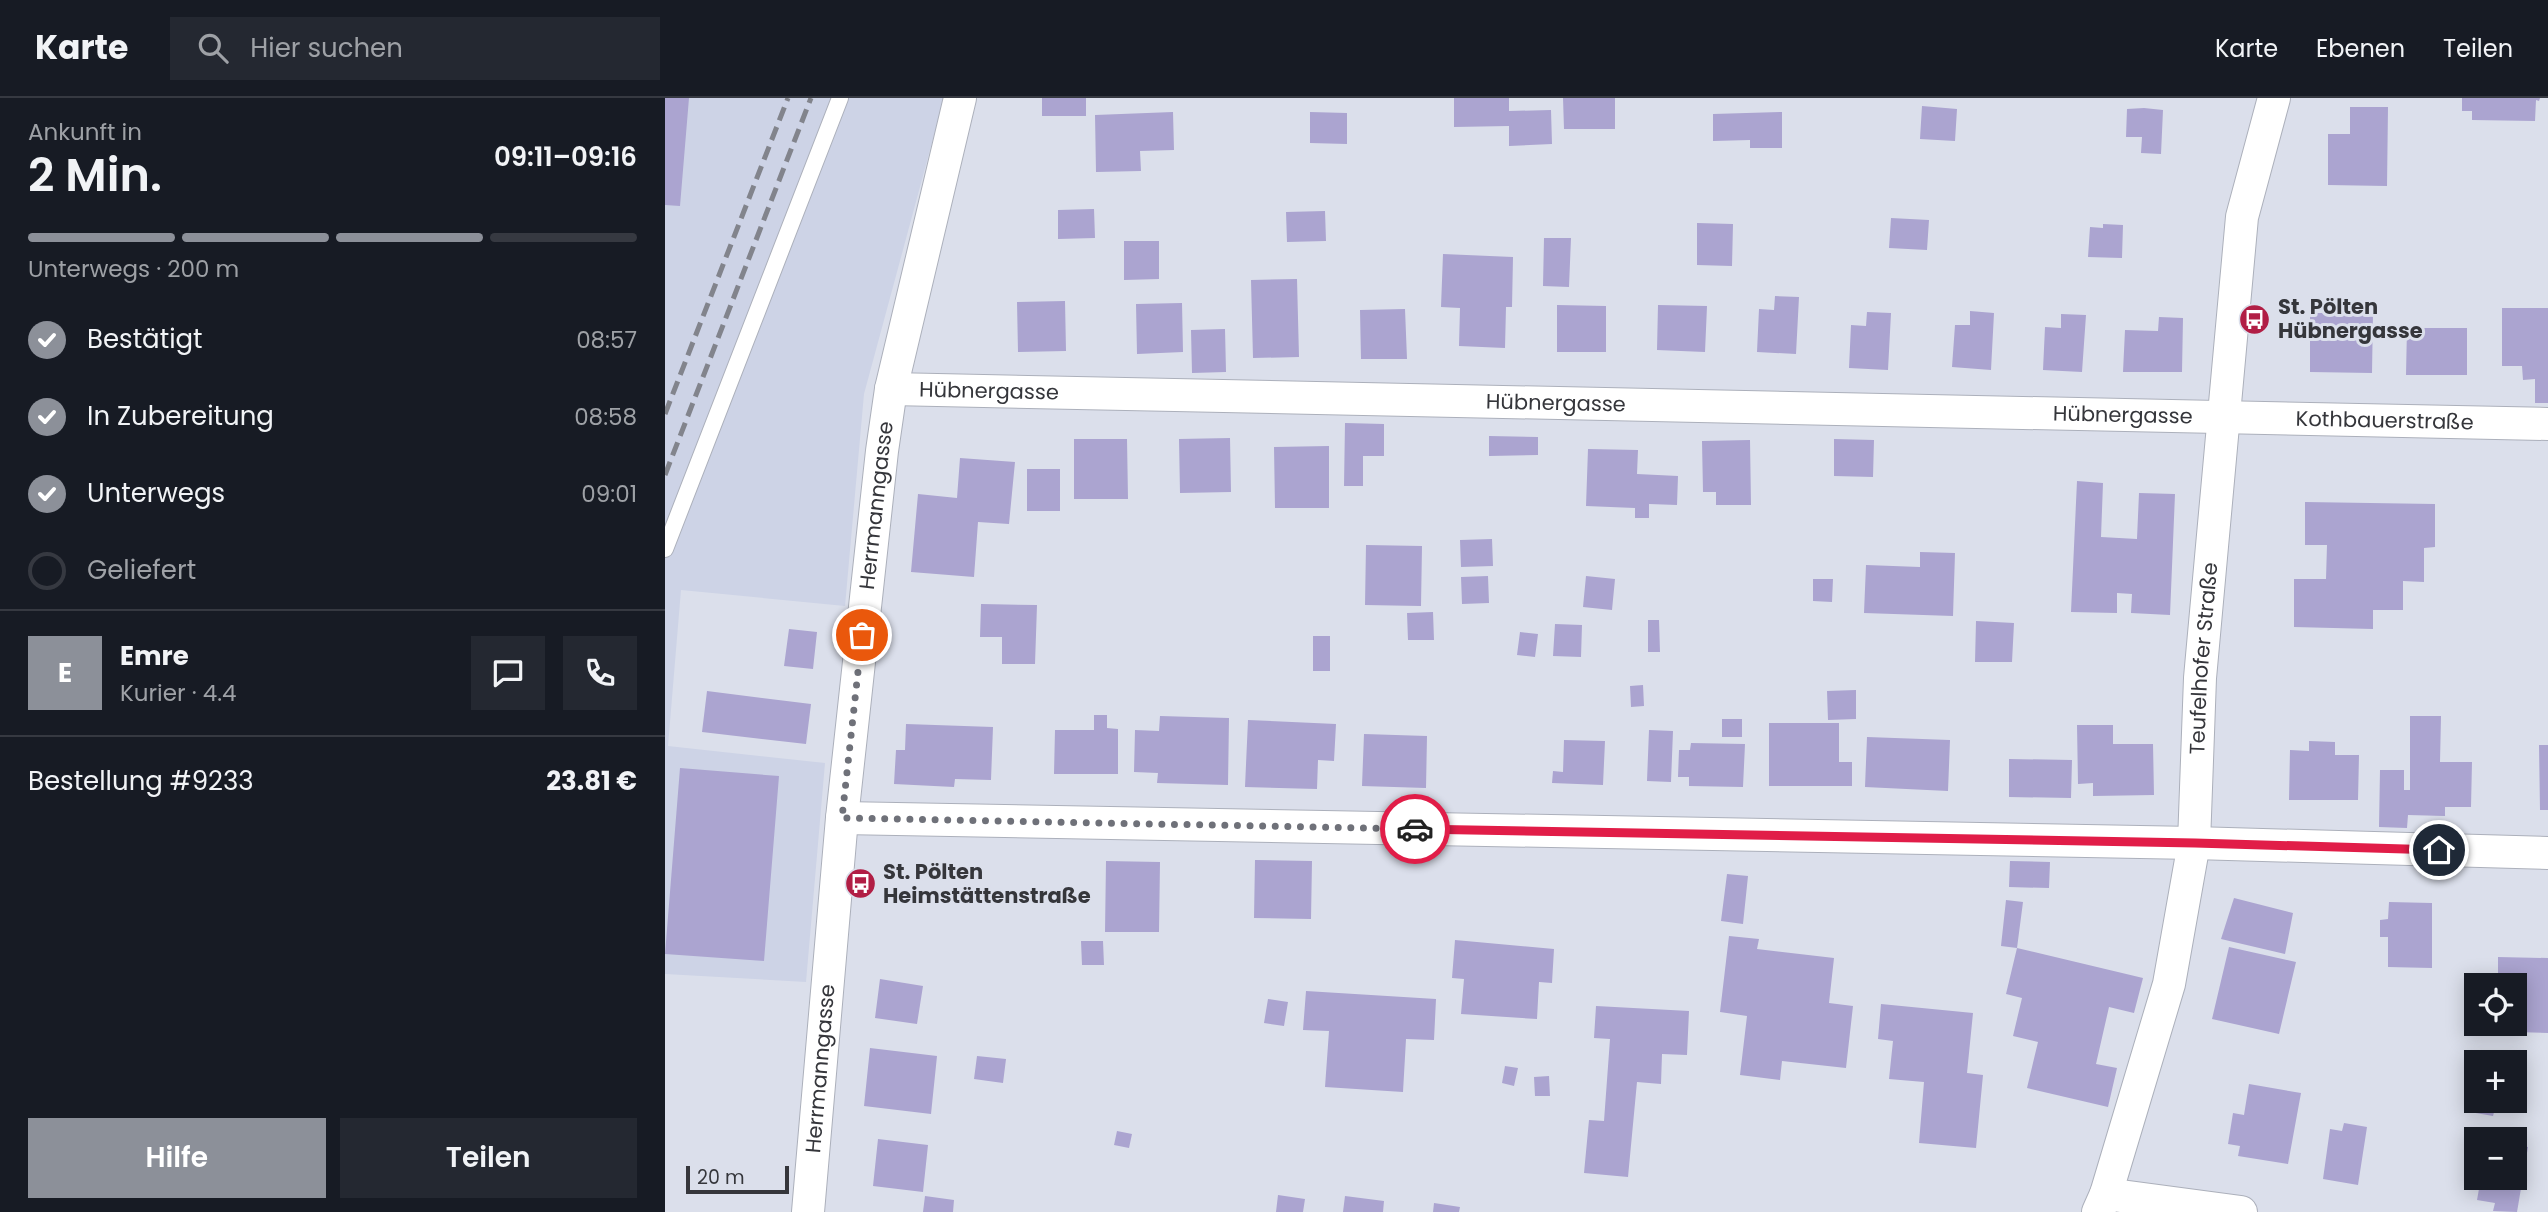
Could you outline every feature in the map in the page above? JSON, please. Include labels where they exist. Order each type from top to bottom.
[{"type":"street","name":"Herrmanngasse","points":[[808,1212],[842,818],[891,389],[960,98]]},
{"type":"street","name":"Teufelhofer Straße","points":[[2102,1203],[2169,984],[2195,843],[2200,678],[2242,217],[2274,98]]},
{"type":"street","name":"Hübnergasse","points":[[891,389],[2222,418]]},
{"type":"street","name":"Kothbauerstraße","points":[[2222,418],[2548,424]]},
{"type":"street","points":[[842,818],[2195,843],[2548,853]]},
{"type":"street","points":[[2102,1203],[2241,1212]]},
{"type":"lane","points":[[665,549],[840,98]]},
{"type":"shaded area","points":[[665,98],[944,98],[864,394],[845,606],[681,590],[668,746],[825,763],[806,982],[665,974]]},
{"type":"building","points":[[665,98],[689,98],[680,206],[665,205]]},
{"type":"building","points":[[1042,98],[1086,98],[1086,116],[1042,116]]},
{"type":"building","points":[[1454,98],[1509,98],[1509,111],[1551,110],[1552,144],[1509,146],[1509,126],[1454,127]]},
{"type":"building","points":[[1563,98],[1615,98],[1615,129],[1564,129]]},
{"type":"building","points":[[2462,98],[2540,98],[2539,101],[2536,100],[2535,121],[2472,120],[2472,111],[2462,111]]},
{"type":"building","points":[[1922,106],[1957,109],[1955,141],[1920,139]]},
{"type":"building","points":[[2350,107],[2388,107],[2387,186],[2328,185],[2328,134],[2350,134]]},
{"type":"building","points":[[2127,109],[2163,110],[2161,154],[2141,153],[2142,137],[2126,137]]},
{"type":"building","points":[[1173,112],[1174,150],[1140,151],[1141,171],[1096,172],[1095,115]]},
{"type":"building","points":[[1310,112],[1347,113],[1347,144],[1310,143]]},
{"type":"building","points":[[1782,112],[1782,148],[1750,148],[1750,140],[1713,141],[1713,114]]},
{"type":"building","points":[[1094,209],[1095,238],[1058,239],[1058,210]]},
{"type":"building","points":[[1325,211],[1326,241],[1287,242],[1286,212]]},
{"type":"building","points":[[1891,218],[1929,220],[1927,250],[1889,248]]},
{"type":"building","points":[[1697,223],[1733,224],[1732,266],[1697,265]]},
{"type":"building","points":[[2103,224],[2123,225],[2122,258],[2088,257],[2090,227],[2103,228]]},
{"type":"building","points":[[1544,238],[1571,238],[1569,287],[1543,286]]},
{"type":"building","points":[[1124,241],[1159,241],[1159,279],[1124,280]]},
{"type":"building","points":[[1443,254],[1513,257],[1512,307],[1506,307],[1505,348],[1459,346],[1460,308],[1441,307]]},
{"type":"building","points":[[1297,279],[1299,357],[1253,358],[1251,280]]},
{"type":"building","points":[[1775,296],[1799,297],[1796,354],[1757,352],[1759,309],[1774,310]]},
{"type":"building","points":[[1065,301],[1066,351],[1018,352],[1017,302]]},
{"type":"building","points":[[1182,303],[1183,352],[1137,354],[1136,304]]},
{"type":"building","points":[[1557,305],[1606,306],[1606,352],[1557,352]]},
{"type":"building","points":[[1658,305],[1707,306],[1705,352],[1657,350]]},
{"type":"building","points":[[2502,308],[2548,308],[2548,403],[2535,403],[2535,379],[2523,380],[2522,366],[2502,366]]},
{"type":"building","points":[[1405,309],[1407,359],[1361,359],[1360,310]]},
{"type":"building","points":[[1970,311],[1994,313],[1991,370],[1952,367],[1955,325],[1970,325]]},
{"type":"building","points":[[1867,312],[1891,313],[1888,370],[1849,368],[1851,325],[1866,326]]},
{"type":"building","points":[[2310,313],[2373,313],[2372,373],[2310,372]]},
{"type":"building","points":[[2061,314],[2086,315],[2082,372],[2043,370],[2045,327],[2061,328]]},
{"type":"building","points":[[2159,317],[2183,318],[2182,372],[2123,372],[2125,330],[2158,331]]},
{"type":"building","points":[[2407,328],[2467,328],[2467,375],[2406,375]]},
{"type":"building","points":[[1225,329],[1226,372],[1192,373],[1191,330]]},
{"type":"building","points":[[1345,423],[1384,424],[1384,456],[1363,456],[1363,486],[1344,486]]},
{"type":"building","points":[[1489,436],[1538,437],[1538,455],[1489,456]]},
{"type":"building","points":[[1230,438],[1231,492],[1180,493],[1179,439]]},
{"type":"building","points":[[1074,439],[1127,439],[1128,499],[1074,499]]},
{"type":"building","points":[[1834,439],[1874,440],[1873,477],[1834,476]]},
{"type":"building","points":[[1750,440],[1751,505],[1716,505],[1716,492],[1703,492],[1702,441]]},
{"type":"building","points":[[1329,446],[1329,508],[1275,508],[1274,447]]},
{"type":"building","points":[[1588,449],[1638,450],[1637,474],[1678,476],[1677,505],[1649,504],[1649,518],[1635,518],[1635,508],[1586,506]]},
{"type":"building","points":[[960,458],[1015,462],[1009,524],[978,522],[974,577],[911,572],[918,494],[957,498]]},
{"type":"building","points":[[1027,469],[1060,469],[1060,511],[1027,511]]},
{"type":"building","points":[[2077,481],[2103,483],[2101,537],[2137,539],[2139,493],[2175,494],[2170,615],[2131,613],[2132,594],[2117,593],[2117,613],[2071,612]]},
{"type":"building","points":[[2305,502],[2435,504],[2435,547],[2424,548],[2424,582],[2403,581],[2403,610],[2373,610],[2373,629],[2294,627],[2294,579],[2326,579],[2327,545],[2305,545]]},
{"type":"building","points":[[1492,539],[1493,566],[1461,567],[1460,540]]},
{"type":"building","points":[[1366,545],[1422,546],[1421,606],[1365,605]]},
{"type":"building","points":[[1920,552],[1955,553],[1953,616],[1864,613],[1866,565],[1920,567]]},
{"type":"building","points":[[1488,576],[1489,603],[1462,604],[1461,577]]},
{"type":"building","points":[[1586,576],[1615,579],[1612,610],[1583,607]]},
{"type":"building","points":[[1813,579],[1833,579],[1832,602],[1813,601]]},
{"type":"building","points":[[981,604],[1037,605],[1035,664],[1002,664],[1002,637],[980,637]]},
{"type":"building","points":[[1433,612],[1434,640],[1408,640],[1407,613]]},
{"type":"building","points":[[1648,620],[1659,620],[1660,652],[1648,652]]},
{"type":"building","points":[[1976,621],[2014,623],[2012,662],[1975,662]]},
{"type":"building","points":[[1555,624],[1582,625],[1581,657],[1553,656]]},
{"type":"building","points":[[789,629],[817,632],[813,669],[784,666]]},
{"type":"building","points":[[1520,632],[1538,634],[1535,657],[1517,655]]},
{"type":"building","points":[[1313,636],[1330,636],[1330,671],[1313,671]]},
{"type":"building","points":[[1643,685],[1644,706],[1631,707],[1630,686]]},
{"type":"building","points":[[1856,690],[1856,719],[1828,720],[1827,691]]},
{"type":"building","points":[[707,691],[811,704],[806,744],[702,732]]},
{"type":"building","points":[[1094,715],[1107,715],[1107,728],[1118,729],[1118,774],[1054,774],[1055,730],[1094,730]]},
{"type":"building","points":[[1160,716],[1229,718],[1228,785],[1157,783],[1158,773],[1134,772],[1135,730],[1159,731]]},
{"type":"building","points":[[2410,716],[2441,716],[2440,762],[2472,762],[2471,807],[2445,807],[2445,816],[2408,815],[2407,828],[2379,827],[2380,770],[2404,770],[2404,790],[2410,790]]},
{"type":"building","points":[[1722,719],[1742,719],[1742,737],[1722,737]]},
{"type":"building","points":[[1248,720],[1336,724],[1334,761],[1318,760],[1317,789],[1245,787]]},
{"type":"building","points":[[1769,723],[1839,723],[1839,762],[1852,762],[1852,786],[1769,786]]},
{"type":"building","points":[[906,724],[993,727],[991,780],[955,779],[954,787],[894,784],[896,750],[905,750]]},
{"type":"building","points":[[2077,725],[2113,725],[2113,744],[2153,744],[2154,795],[2093,796],[2093,783],[2078,784]]},
{"type":"building","points":[[1649,730],[1673,731],[1671,782],[1647,781]]},
{"type":"building","points":[[1364,734],[1427,736],[1426,788],[1362,786]]},
{"type":"building","points":[[1867,737],[1950,740],[1948,791],[1865,787]]},
{"type":"building","points":[[1564,740],[1605,741],[1603,785],[1552,783],[1553,771],[1563,772]]},
{"type":"building","points":[[2309,741],[2335,742],[2335,755],[2359,755],[2358,800],[2289,800],[2290,750],[2309,751]]},
{"type":"building","points":[[1691,743],[1745,744],[1743,787],[1689,786],[1689,777],[1678,777],[1679,750],[1690,750]]},
{"type":"building","points":[[2539,745],[2548,745],[2548,810],[2540,810]]},
{"type":"building","points":[[2009,759],[2072,760],[2071,798],[2009,797]]},
{"type":"building","points":[[680,768],[779,776],[764,961],[665,954]]},
{"type":"building","points":[[1255,860],[1312,861],[1311,919],[1254,918]]},
{"type":"building","points":[[1106,861],[1160,862],[1159,932],[1105,932]]},
{"type":"building","points":[[2010,861],[2050,862],[2049,888],[2009,887]]},
{"type":"building","points":[[1727,874],[1748,876],[1743,924],[1721,921]]},
{"type":"building","points":[[2234,898],[2293,913],[2285,954],[2221,939]]},
{"type":"building","points":[[2006,900],[2023,902],[2017,948],[2001,946]]},
{"type":"building","points":[[2389,902],[2432,903],[2432,968],[2388,967],[2388,937],[2380,937],[2380,920],[2388,919]]},
{"type":"building","points":[[1729,936],[1759,939],[1757,949],[1834,958],[1829,1003],[1853,1006],[1846,1068],[1782,1061],[1780,1080],[1740,1075],[1747,1016],[1720,1012]]},
{"type":"building","points":[[1455,940],[1554,949],[1552,983],[1539,982],[1537,1019],[1461,1014],[1464,979],[1452,978]]},
{"type":"building","points":[[1081,941],[1103,941],[1104,965],[1082,965]]},
{"type":"building","points":[[2229,947],[2296,962],[2279,1034],[2212,1019]]},
{"type":"building","points":[[2017,948],[2143,978],[2134,1013],[2109,1007],[2096,1064],[2117,1068],[2108,1107],[2027,1088],[2038,1042],[2013,1036],[2022,998],[2006,994]]},
{"type":"building","points":[[2498,957],[2548,958],[2548,1033],[2527,1032],[2527,973],[2498,973]]},
{"type":"building","points":[[880,979],[923,986],[917,1024],[875,1018]]},
{"type":"building","points":[[1306,991],[1436,999],[1434,1040],[1406,1039],[1403,1092],[1325,1087],[1329,1031],[1303,1030]]},
{"type":"building","points":[[1268,999],[1288,1002],[1284,1026],[1264,1023]]},
{"type":"building","points":[[1881,1004],[1973,1013],[1967,1073],[1983,1075],[1976,1148],[1919,1143],[1924,1082],[1889,1079],[1893,1041],[1878,1039]]},
{"type":"building","points":[[1596,1006],[1689,1011],[1687,1055],[1662,1054],[1661,1084],[1637,1082],[1628,1177],[1584,1173],[1589,1120],[1604,1121],[1610,1039],[1594,1038]]},
{"type":"building","points":[[870,1048],[937,1056],[931,1114],[864,1106]]},
{"type":"building","points":[[977,1056],[1006,1059],[1003,1083],[974,1079]]},
{"type":"building","points":[[1505,1066],[1518,1068],[1514,1086],[1502,1083]]},
{"type":"building","points":[[1549,1076],[1550,1096],[1535,1096],[1534,1077]]},
{"type":"building","points":[[2249,1084],[2301,1093],[2288,1164],[2238,1156],[2240,1146],[2228,1144],[2233,1113],[2244,1115]]},
{"type":"building","points":[[2344,1123],[2367,1127],[2358,1185],[2323,1179],[2330,1129],[2342,1131]]},
{"type":"building","points":[[1117,1131],[1132,1134],[1129,1148],[1114,1145]]},
{"type":"building","points":[[878,1139],[928,1145],[923,1192],[873,1186]]},
{"type":"building","points":[[2479,1190],[2521,1190],[2517,1212],[2493,1211],[2495,1203],[2477,1200]]},
{"type":"building","points":[[1278,1195],[1305,1199],[1303,1212],[1276,1212]]},
{"type":"building","points":[[925,1196],[954,1200],[953,1212],[923,1212]]},
{"type":"building","points":[[1345,1196],[1384,1201],[1383,1212],[1343,1212]]},
{"type":"building","points":[[1434,1203],[1460,1207],[1459,1212],[1433,1212]]},
{"type":"railway","points":[[665,414],[788,98]]},
{"type":"railway","points":[[665,475],[811,98]]},
{"type":"way so far","points":[[862,635],[842,818],[1415,829]]},
{"type":"place","name":"St. Pölten Hübnergasse","points":[[2255,319]]},
{"type":"place","name":"St. Pölten Heimstättenstraße","points":[[860,884]]},
{"type":"route","points":[[1415,829],[2439,850]]}]
